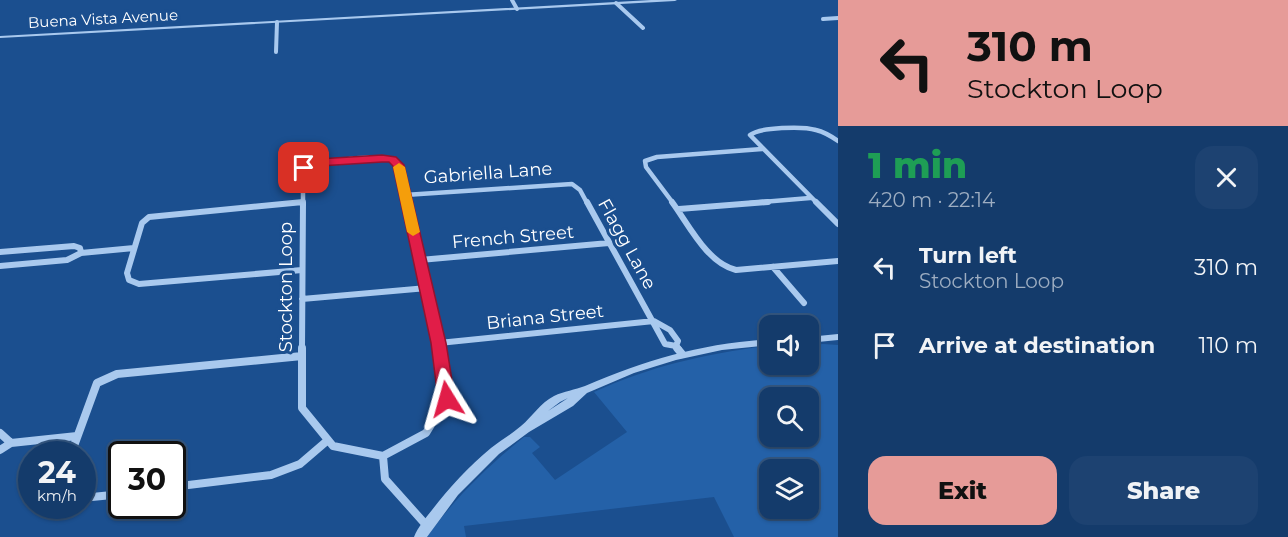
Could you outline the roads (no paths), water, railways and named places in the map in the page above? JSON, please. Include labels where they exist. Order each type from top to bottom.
[{"type":"street","points":[[512,0],[518,9]]},
{"type":"street","name":"Buena Vista Avenue","points":[[0,36],[675,0]]},
{"type":"street","points":[[616,3],[643,28]]},
{"type":"street","points":[[823,19],[838,18]]},
{"type":"street","points":[[276,52],[277,22]]},
{"type":"street","points":[[837,223],[750,135],[751,133],[812,128],[826,131],[838,141]]},
{"type":"street","points":[[762,149],[645,161],[646,167],[714,259],[724,267],[736,270],[838,261]]},
{"type":"street","name":"Stockton Loop","points":[[392,159],[399,165],[439,343],[447,399],[426,433],[383,456],[333,446],[302,408],[303,202],[303,172],[308,166],[318,163],[392,159]]},
{"type":"street","name":"Gabriella Lane","points":[[405,195],[572,184]]},
{"type":"street","name":"Flagg Lane","points":[[572,184],[580,190],[654,321],[657,331],[666,344],[679,350]]},
{"type":"street","points":[[679,209],[810,198]]},
{"type":"street","points":[[302,270],[139,284],[129,280],[127,273],[142,223],[149,217],[303,202]]},
{"type":"street","name":"French Street","points":[[420,260],[609,243]]},
{"type":"street","points":[[0,252],[74,246],[80,248],[81,253]]},
{"type":"street","points":[[0,266],[67,260],[81,253],[134,248]]},
{"type":"street","points":[[773,267],[804,303]]},
{"type":"street","points":[[302,299],[426,288]]},
{"type":"street","name":"Flagg Lane","points":[[654,321],[670,330],[678,341],[679,350]]},
{"type":"street","name":"Briana Street","points":[[439,343],[654,321]]},
{"type":"street","points":[[820,340],[838,337]]},
{"type":"street","points":[[820,340],[838,344]]},
{"type":"street","points":[[420,537],[451,496],[488,459],[526,428],[573,402],[583,391],[679,350],[759,343]]},
{"type":"street","points":[[75,441],[97,383],[117,374],[302,356]]},
{"type":"street","points":[[0,433],[11,443]]},
{"type":"street","points":[[0,450],[11,443],[76,436]]},
{"type":"street","points":[[186,485],[271,475],[300,464],[328,440]]},
{"type":"street","points":[[383,456],[385,479],[427,526]]}]
